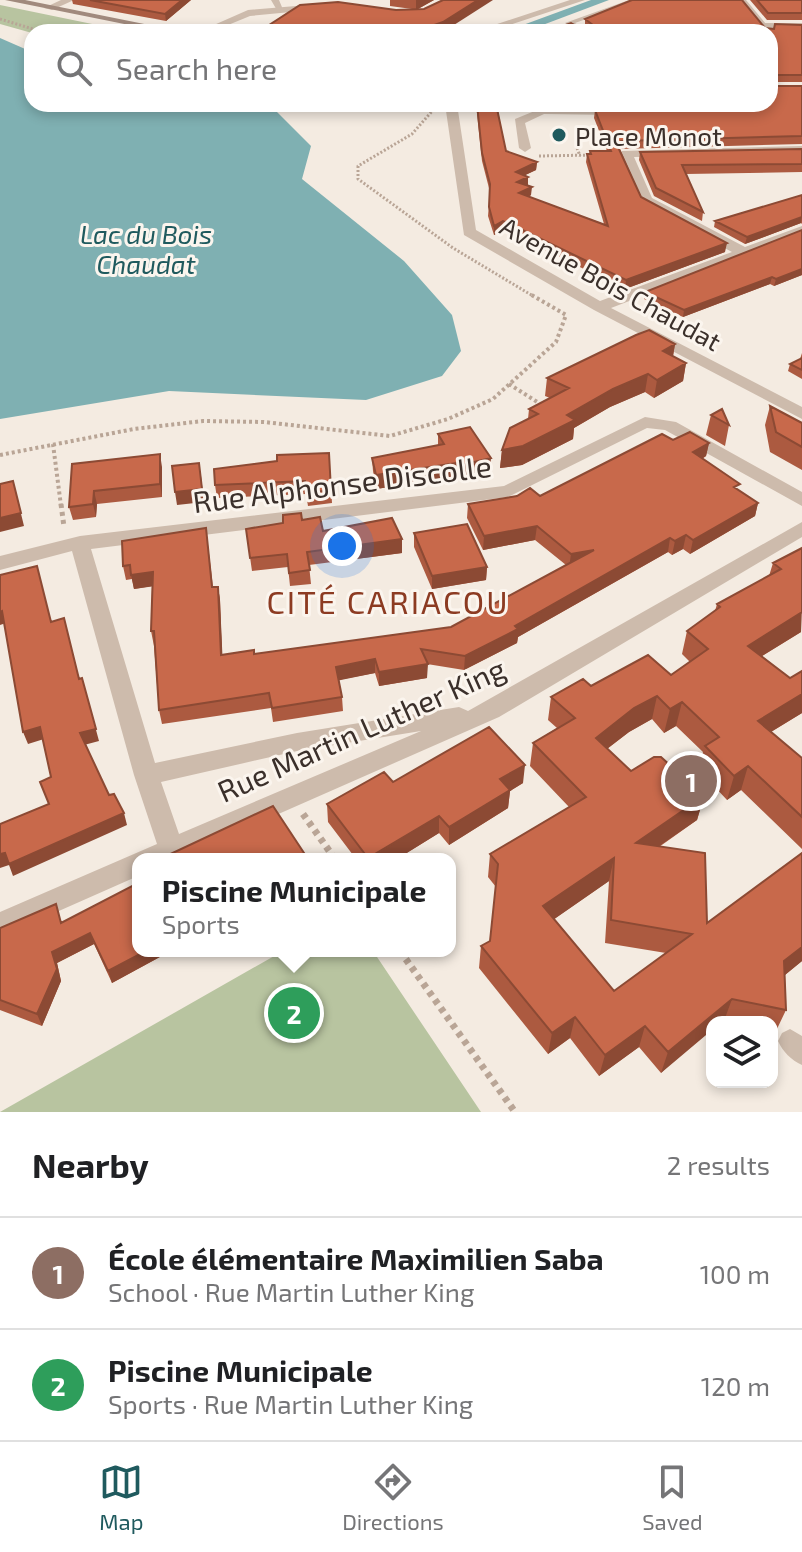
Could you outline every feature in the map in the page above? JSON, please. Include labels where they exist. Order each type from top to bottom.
[{"type":"street","points":[[10,0],[136,24]]},
{"type":"street","points":[[49,8],[69,0]]},
{"type":"street","points":[[504,24],[580,0]]},
{"type":"street","points":[[222,24],[248,13],[332,6]]},
{"type":"street","points":[[778,30],[802,26]]},
{"type":"street","name":"Avenue Bois Chaudat","points":[[452,112],[469,232],[599,307],[802,414]]},
{"type":"street","points":[[525,148],[519,121],[540,112]]},
{"type":"street","points":[[742,251],[646,200],[626,154],[802,150]]},
{"type":"street","points":[[599,307],[802,230]]},
{"type":"street","name":"Rue Alphonse Discolle","points":[[0,563],[73,544],[508,491],[631,427],[650,421],[670,426],[802,500]]},
{"type":"street","name":"Rue Martin Luther King","points":[[163,853],[491,711],[802,528]]},
{"type":"street","points":[[73,544],[172,849]]},
{"type":"street","points":[[146,775],[297,742],[491,711]]},
{"type":"street","points":[[0,925],[132,867]]},
{"type":"lane","points":[[275,0],[281,10]]},
{"type":"lane","points":[[571,24],[636,0]]},
{"type":"lane","points":[[742,0],[762,24]]},
{"type":"path","points":[[0,19],[24,26]]},
{"type":"path","points":[[0,455],[134,429],[203,421],[264,422],[390,436],[448,419],[493,399],[556,342],[566,315],[453,248],[358,179],[358,166],[412,134],[432,112]]},
{"type":"path","points":[[577,148],[580,156]]},
{"type":"path","points":[[509,384],[549,410]]},
{"type":"path","points":[[53,444],[73,544]]},
{"type":"path","points":[[291,797],[331,853]]},
{"type":"path","points":[[404,957],[515,1112]]},
{"type":"green space","points":[[0,5],[92,24],[24,24],[24,31],[0,24]]},
{"type":"green space","points":[[272,957],[377,957],[481,1112],[0,1112]]},
{"type":"water","name":"Lac du Bois Chaudat","points":[[0,38],[24,48],[24,112],[277,112],[311,146],[302,179],[404,261],[452,315],[461,351],[442,376],[366,400],[169,391],[0,419]]},
{"type":"building","points":[[90,0],[182,0],[165,14]]},
{"type":"building","points":[[443,0],[478,0],[437,24],[271,24],[300,5],[338,2],[396,10],[424,9]]},
{"type":"building","points":[[632,0],[742,0],[762,24],[592,24],[585,19]]},
{"type":"building","points":[[757,0],[802,0],[802,13],[768,13]]},
{"type":"building","points":[[778,24],[802,25],[802,75],[778,75]]},
{"type":"building","points":[[778,86],[802,86],[802,136],[621,141],[618,147],[641,197],[727,243],[626,280],[503,221],[494,226],[478,112],[498,112],[506,151],[537,162],[516,172],[528,177],[517,182],[532,187],[519,193],[608,226],[587,154],[591,154],[590,151],[611,151],[596,112],[778,112]]},
{"type":"building","points":[[802,149],[802,164],[682,165],[703,212],[656,188],[640,152]]},
{"type":"building","points":[[802,195],[802,217],[747,237],[715,221]]},
{"type":"building","points":[[802,230],[802,269],[684,310],[645,292]]},
{"type":"building","points":[[649,330],[675,344],[663,351],[686,363],[657,380],[648,374],[613,389],[567,415],[575,420],[523,446],[502,450],[510,428],[538,414],[529,409],[569,388],[547,378]]},
{"type":"building","points":[[802,358],[802,370],[790,364]]},
{"type":"building","points":[[770,406],[802,423],[802,447],[776,432]]},
{"type":"building","points":[[722,409],[729,425],[711,415]]},
{"type":"building","points":[[470,427],[491,458],[457,466],[456,463],[376,475],[372,458],[444,444],[438,434]]},
{"type":"building","points":[[690,432],[709,443],[693,452],[740,484],[734,487],[758,503],[693,540],[686,535],[675,541],[670,538],[515,626],[518,629],[465,656],[421,649],[428,664],[379,672],[375,659],[336,667],[342,697],[272,708],[269,693],[159,710],[154,631],[151,631],[153,572],[131,575],[130,565],[123,566],[122,541],[206,528],[212,587],[218,587],[221,655],[254,650],[254,654],[451,627],[594,550],[571,554],[537,526],[484,536],[468,504],[517,496],[530,488],[540,496],[662,434],[673,440]]},
{"type":"building","points":[[329,453],[331,490],[307,493],[305,481],[215,485],[214,469],[277,461],[277,455]]},
{"type":"building","points":[[160,454],[160,484],[94,491],[93,504],[69,507],[72,464]]},
{"type":"building","points":[[199,463],[202,489],[175,492],[172,466]]},
{"type":"building","points":[[13,481],[21,513],[0,518],[0,484]]},
{"type":"building","points":[[301,513],[302,520],[320,517],[323,531],[392,518],[402,539],[307,552],[310,570],[289,573],[287,554],[250,558],[246,529],[283,523],[283,515]]},
{"type":"building","points":[[467,524],[487,567],[432,576],[414,533]]},
{"type":"building","points":[[802,548],[802,612],[748,646],[790,678],[802,671],[802,694],[758,721],[802,758],[802,817],[748,766],[734,776],[705,746],[719,737],[682,702],[670,709],[657,696],[634,708],[596,738],[631,771],[654,757],[661,757],[704,796],[636,843],[705,853],[707,923],[802,853],[802,947],[784,961],[786,1010],[732,999],[711,1016],[706,1016],[706,1021],[668,1052],[645,1026],[605,1055],[575,1017],[552,1033],[481,946],[490,941],[498,864],[490,854],[586,797],[533,743],[575,718],[551,697],[583,679],[591,686],[648,655],[671,675],[708,649],[687,631],[720,607],[717,604],[781,569],[773,563]],"holes":[[[614,858],[611,920],[692,934],[614,991],[543,906]]]},
{"type":"building","points":[[37,566],[51,622],[64,618],[79,679],[82,678],[96,729],[80,733],[109,795],[114,794],[124,813],[9,864],[5,853],[0,854],[0,824],[49,804],[40,782],[51,777],[40,727],[23,732],[0,612],[0,575]]},
{"type":"building","points":[[489,727],[525,765],[500,779],[510,790],[449,827],[439,816],[376,853],[364,853],[327,804],[384,772],[393,782]]},
{"type":"building","points":[[273,806],[304,853],[173,853]]},
{"type":"building","points":[[132,886],[132,957],[135,957],[108,971],[90,933],[52,952],[57,969],[37,1014],[0,1000],[0,928],[56,904],[61,923]]},
{"type":"waterway","points":[[534,24],[603,0]]},
{"type":"place","name":"Place Monot","points":[[559,135]]},
{"type":"place","name":"École élémentaire Maximilien Saba","points":[[691,781]]},
{"type":"place","name":"Piscine Municipale","points":[[294,1013]]},
{"type":"district","name":"CITÉ CARIACOU","points":[[388,601]]}]
